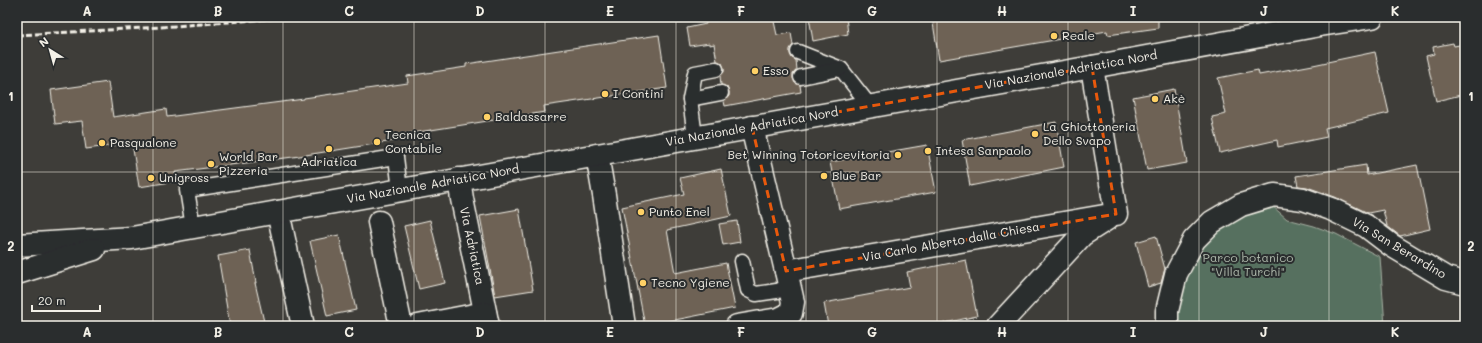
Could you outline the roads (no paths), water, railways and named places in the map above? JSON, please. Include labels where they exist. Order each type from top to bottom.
[{"type":"street","name":"Via Nazionale Adriatica Nord","points":[[17,273],[132,238],[1372,17]]},
{"type":"street","points":[[1019,326],[1099,237],[1116,214],[1092,67]]},
{"type":"street","points":[[737,326],[779,319],[791,313],[793,302],[752,127]]},
{"type":"street","points":[[597,154],[624,326]]},
{"type":"street","name":"Via Adriatica","points":[[418,326],[487,319],[459,179]]},
{"type":"street","name":"Via San Berardino","points":[[1167,326],[1167,311],[1176,274],[1194,240],[1212,222],[1241,205],[1274,195],[1303,199],[1331,209],[1366,226],[1391,245],[1446,278],[1465,283]]},
{"type":"street","points":[[278,212],[303,326]]},
{"type":"street","points":[[998,326],[1082,234],[1116,214]]},
{"type":"street","name":"Via Carlo Alberto dalla Chiesa","points":[[788,280],[1116,214]]},
{"type":"street","points":[[379,222],[401,326]]},
{"type":"street","name":"Via Nazionale Adriatica Nord","points":[[17,244],[132,238]]},
{"type":"lane","points":[[798,52],[840,69],[870,106]]},
{"type":"lane","points":[[694,137],[690,99],[695,73],[716,69]]},
{"type":"lane","points":[[801,77],[840,69]]},
{"type":"lane","points":[[690,99],[721,93]]},
{"type":"lane","points":[[193,227],[187,190],[396,157],[400,190]]},
{"type":"lane","points":[[742,261],[748,290],[756,294],[788,280]]},
{"type":"railway","points":[[17,19],[39,17]]},
{"type":"railway","points":[[17,35],[161,27],[295,17]]},
{"type":"place","name":"Reale","points":[[1054,36]]},
{"type":"place","name":"Esso","points":[[755,71]]},
{"type":"place","name":"I Contini","points":[[605,94]]},
{"type":"place","name":"Akè","points":[[1155,99]]},
{"type":"place","name":"Baldassarre","points":[[487,117]]},
{"type":"place","name":"La Ghiottoneria Dello Svapo","points":[[1035,134]]},
{"type":"place","name":"Tecnica Contabile","points":[[377,142]]},
{"type":"place","name":"Pasqualone","points":[[102,143]]},
{"type":"place","name":"Adriatica","points":[[329,149]]},
{"type":"place","name":"Intesa Sanpaolo","points":[[928,151]]},
{"type":"place","name":"Bet Winning Totoricevitoria","points":[[898,155]]},
{"type":"place","name":"World Bar Pizzeria","points":[[211,164]]},
{"type":"place","name":"Blue Bar","points":[[824,176]]},
{"type":"place","name":"Unigross","points":[[151,178]]},
{"type":"place","name":"Punto Enel","points":[[641,212]]},
{"type":"place","name":"Tecno Ygiene","points":[[643,283]]},
{"type":"park label","name":"Parco botanico \"Villa Turchi\"","points":[[1248,265]]}]
